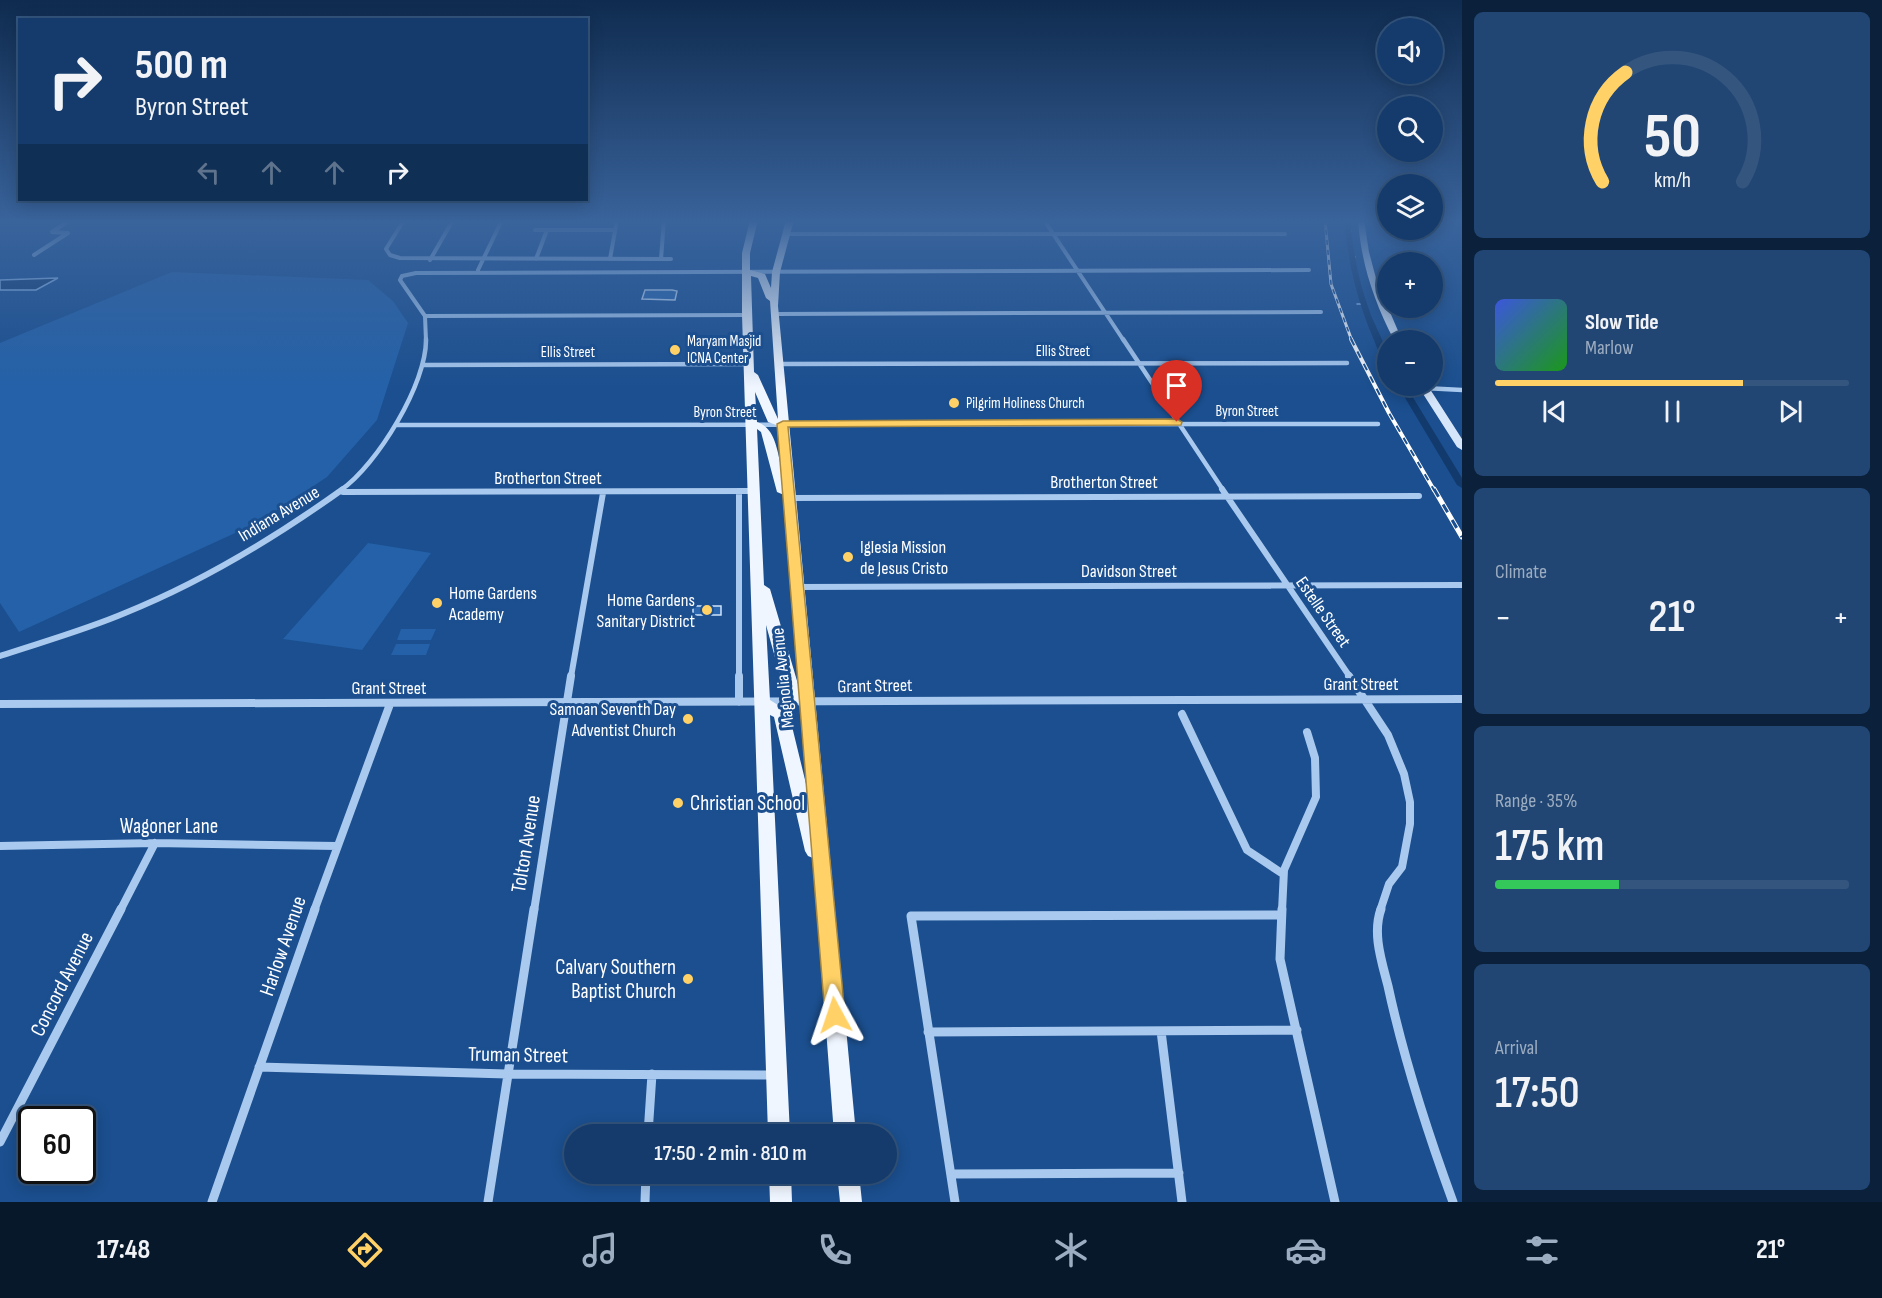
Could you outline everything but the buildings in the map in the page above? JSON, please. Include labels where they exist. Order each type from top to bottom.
[{"type":"main road","name":"Magnolia Avenue","points":[[747,276],[761,702],[779,1124]]},
{"type":"main road","points":[[760,276],[766,281],[774,310]]},
{"type":"main road","name":"Magnolia Avenue","points":[[776,276],[774,310],[778,364],[844,1124]]},
{"type":"main road","points":[[749,364],[772,420],[783,424]]},
{"type":"main road","points":[[752,424],[762,427],[766,432],[781,490],[789,498]]},
{"type":"main road","points":[[756,567],[792,693],[808,702]]},
{"type":"main road","points":[[761,702],[781,714],[825,896]]},
{"type":"main road","points":[[780,1184],[781,1202]]},
{"type":"main road","points":[[850,1184],[851,1202]]},
{"type":"street","points":[[402,276],[400,280],[425,316],[747,315]]},
{"type":"street","name":"Estelle Street","points":[[1080,276],[1365,699],[1388,735],[1404,774],[1410,802],[1406,846],[1402,867],[1389,884],[1379,914],[1378,943],[1399,1036],[1431,1143],[1452,1202]]},
{"type":"street","points":[[1371,276],[1377,298],[1393,330]]},
{"type":"street","points":[[774,310],[1321,312]]},
{"type":"street","name":"Indiana Avenue","points":[[0,656],[156,600],[268,539],[342,492],[367,469],[396,425],[423,364],[426,350],[425,316]]},
{"type":"street","name":"Ellis Street","points":[[778,364],[1347,363]]},
{"type":"street","name":"Ellis Street","points":[[423,364],[749,364]]},
{"type":"street","points":[[1443,389],[1462,390]]},
{"type":"street","points":[[1429,396],[1462,447]]},
{"type":"street","name":"Byron Street","points":[[396,425],[1177,422],[1378,424]]},
{"type":"street","name":"Brotherton Street","points":[[342,492],[603,493],[754,490]]},
{"type":"street","points":[[739,491],[739,702]]},
{"type":"street","name":"Tolton Avenue","points":[[488,1202],[567,701],[603,493]]},
{"type":"street","name":"Brotherton Street","points":[[789,498],[1419,496]]},
{"type":"street","name":"Davidson Street","points":[[796,587],[1462,585]]},
{"type":"street","name":"Grant Street","points":[[0,704],[808,702],[1175,698],[1462,699]]},
{"type":"street","name":"Harlow Avenue","points":[[212,1202],[337,846],[390,704]]},
{"type":"street","points":[[1182,714],[1247,849],[1283,874]]},
{"type":"street","points":[[1307,732],[1315,758],[1316,797],[1283,874],[1280,959],[1298,1030],[1335,1202]]},
{"type":"street","name":"Wagoner Lane","points":[[0,846],[155,843],[337,846]]},
{"type":"street","name":"Concord Avenue","points":[[0,1142],[155,843]]},
{"type":"street","points":[[955,1202],[911,916],[1280,915]]},
{"type":"street","points":[[928,1032],[1298,1030]]},
{"type":"street","points":[[1161,1031],[1182,1202]]},
{"type":"street","name":"Truman Street","points":[[259,1067],[507,1074],[777,1075]]},
{"type":"street","points":[[649,1124],[652,1074]]},
{"type":"street","points":[[951,1174],[1179,1173]]},
{"type":"street","points":[[645,1202],[646,1184]]},
{"type":"shaded area","points":[[162,276],[272,276],[368,280],[393,301],[408,323],[377,420],[327,477],[259,522],[19,632],[0,603],[0,343]]},
{"type":"shaded area","points":[[58,278],[36,290],[0,290],[0,280]]},
{"type":"shaded area","points":[[368,543],[431,553],[362,650],[283,639]]},
{"type":"shaded area","points":[[401,629],[436,629],[431,640],[397,640]]},
{"type":"shaded area","points":[[396,644],[430,644],[426,655],[391,655]]},
{"type":"waterway","points":[[1355,276],[1365,310],[1377,337]]},
{"type":"waterway","points":[[1357,304],[1362,304]]},
{"type":"waterway","points":[[1408,396],[1462,485]]},
{"type":"railway","points":[[1330,276],[1331,284],[1352,341]]},
{"type":"railway","points":[[1352,341],[1389,413],[1434,490]]},
{"type":"railway","points":[[1434,489],[1462,537]]},
{"type":"place","name":"Maryam Masjid ICNA Center","points":[[675,350]]},
{"type":"place","name":"Pilgrim Holiness Church","points":[[954,403]]},
{"type":"place","name":"Iglesia Mission de Jesus Cristo","points":[[848,557]]},
{"type":"place","name":"Home Gardens Academy","points":[[437,603]]},
{"type":"place","name":"Home Gardens Sanitary District","points":[[707,610]]},
{"type":"place","name":"Samoan Seventh Day Adventist Church","points":[[688,719]]},
{"type":"place","name":"Christian School","points":[[678,803]]},
{"type":"place","name":"Calvary Southern Baptist Church","points":[[688,979]]},
{"type":"route","points":[[835,1015],[783,424],[1177,422]]}]
